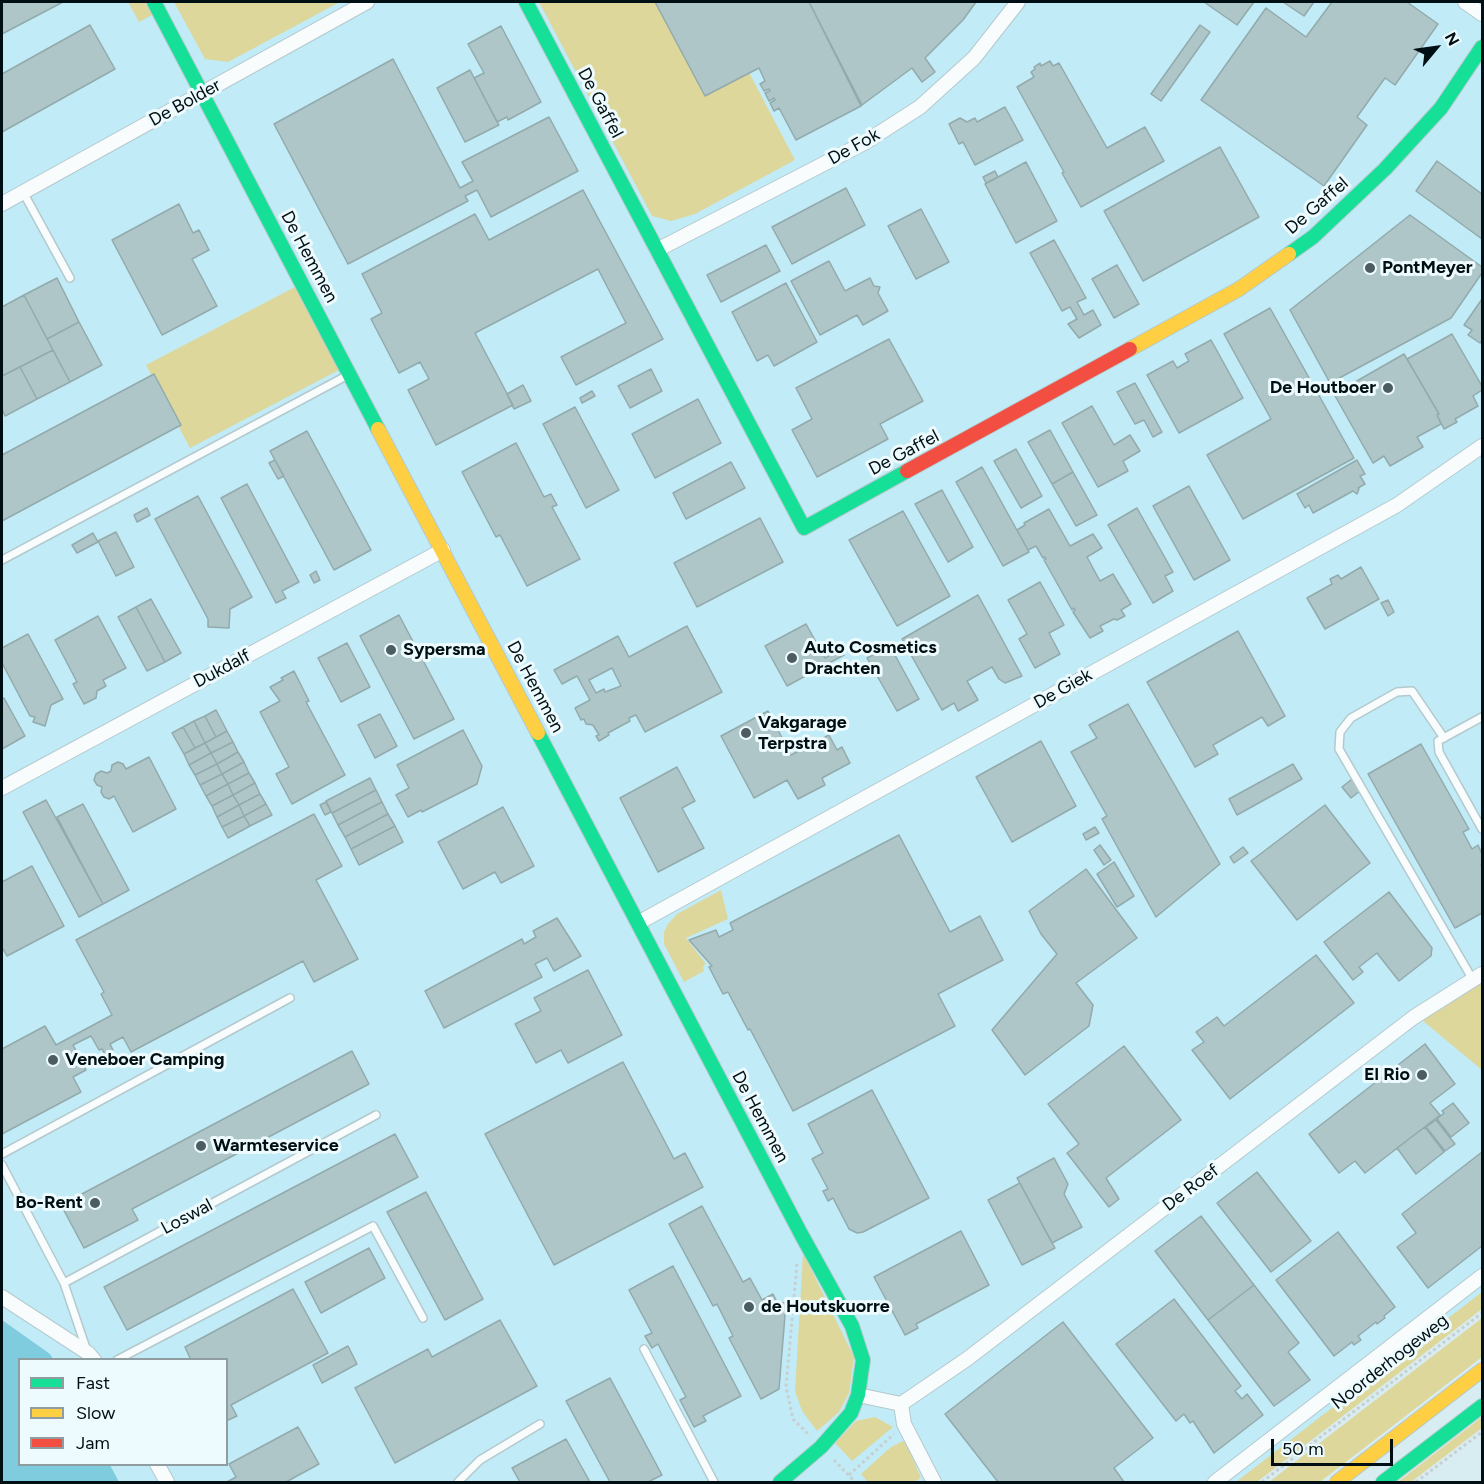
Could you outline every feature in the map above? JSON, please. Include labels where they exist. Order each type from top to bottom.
[{"type":"street","name":"De Hemmen","points":[[154,2],[801,1234],[852,1326],[863,1360],[858,1395],[851,1413],[821,1447],[780,1482]]},
{"type":"street","name":"De Bolder","points":[[2,204],[367,2]]},
{"type":"street","name":"De Gaffel","points":[[526,2],[804,528],[1239,289],[1313,237],[1385,169],[1441,108],[1482,47]]},
{"type":"street","name":"De Fok","points":[[657,250],[864,143],[920,107],[974,58],[1018,2]]},
{"type":"street","points":[[1465,2],[1482,14]]},
{"type":"street","name":"De Giek","points":[[638,923],[1397,505],[1482,446]]},
{"type":"street","name":"Dukdalf","points":[[2,788],[443,550]]},
{"type":"street","name":"De Roef","points":[[901,1404],[967,1359],[1414,1017],[1478,977]]},
{"type":"street","points":[[1215,1482],[1482,1276]]},
{"type":"street","points":[[2,1297],[91,1356]]},
{"type":"street","points":[[1336,1482],[1482,1370]]},
{"type":"street","points":[[858,1395],[901,1404],[904,1424],[934,1482]]},
{"type":"street","points":[[1383,1482],[1482,1406]]},
{"type":"street","points":[[158,1466],[167,1482]]},
{"type":"lane","points":[[23,192],[70,278]]},
{"type":"lane","points":[[2,560],[350,374]]},
{"type":"lane","points":[[1444,738],[1412,691],[1397,692],[1351,718],[1340,732],[1339,749],[1478,977]]},
{"type":"lane","points":[[1482,717],[1438,741],[1439,752],[1482,830]]},
{"type":"lane","points":[[2,1154],[290,998]]},
{"type":"lane","name":"Loswal","points":[[64,1283],[376,1115]]},
{"type":"lane","points":[[2,1165],[64,1283],[91,1356]]},
{"type":"lane","points":[[119,1358],[373,1226],[423,1318]]},
{"type":"lane","points":[[644,1349],[714,1482]]},
{"type":"lane","points":[[458,1482],[480,1460],[540,1424]]},
{"type":"path","points":[[797,1262],[786,1387],[794,1419],[855,1482]]},
{"type":"path","name":"Noorderhogeweg","points":[[1262,1482],[1482,1313]]},
{"type":"path","points":[[849,1475],[904,1424]]},
{"type":"path","points":[[1416,1482],[1482,1432]]},
{"type":"shaded area","points":[[2,2],[1482,2],[1482,1301],[1245,1482],[111,1482],[102,1466],[228,1466],[228,1358],[22,1358],[2,1345]]},
{"type":"shaded area","points":[[128,2],[145,2],[152,15],[139,22]]},
{"type":"shaded area","points":[[174,2],[340,2],[228,62],[205,59]]},
{"type":"shaded area","points":[[539,2],[712,2],[795,160],[695,214],[671,221],[652,216]]},
{"type":"shaded area","points":[[295,287],[339,370],[190,448],[146,365]]},
{"type":"shaded area","points":[[721,890],[728,919],[686,938],[706,964],[703,966],[704,971],[684,982],[664,944],[664,932],[677,914]]},
{"type":"shaded area","points":[[1482,978],[1482,1070],[1423,1021]]},
{"type":"shaded area","points":[[803,1253],[854,1357],[849,1393],[839,1412],[817,1431],[802,1411],[795,1391]]},
{"type":"shaded area","points":[[1482,1292],[1482,1309],[1257,1482],[1236,1482]]},
{"type":"shaded area","points":[[1482,1318],[1482,1357],[1320,1482],[1269,1482]]},
{"type":"shaded area","points":[[875,1417],[893,1427],[852,1461],[835,1443],[856,1421]]},
{"type":"shaded area","points":[[1482,1417],[1482,1428],[1411,1482],[1398,1482]]},
{"type":"shaded area","points":[[905,1440],[921,1478],[914,1482],[868,1482],[861,1474],[891,1447]]},
{"type":"water","points":[[2,1320],[52,1358],[18,1358],[18,1466],[111,1466],[119,1482],[2,1482]]},
{"type":"building","points":[[2,2],[63,2],[2,34]]},
{"type":"building","points":[[655,2],[809,2],[861,106],[796,140],[779,108],[774,111],[770,103],[775,100],[774,98],[769,101],[765,93],[770,91],[769,89],[764,91],[760,84],[765,81],[759,68],[705,96]]},
{"type":"building","points":[[809,2],[976,2],[963,20],[925,58],[935,72],[922,82],[912,68],[862,105]]},
{"type":"building","points":[[1204,2],[1254,2],[1237,25]]},
{"type":"building","points":[[1283,2],[1314,2],[1304,16]]},
{"type":"building","points":[[1332,2],[1407,2],[1438,24],[1395,85],[1385,78],[1357,117],[1367,125],[1324,186],[1201,100],[1266,8],[1306,37]]},
{"type":"building","points":[[90,25],[115,69],[2,132],[2,74]]},
{"type":"building","points":[[1200,25],[1210,32],[1161,101],[1151,94]]},
{"type":"building","points":[[501,26],[541,102],[508,120],[507,117],[497,122],[474,78],[484,73],[468,44]]},
{"type":"building","points":[[393,59],[460,188],[473,181],[462,162],[549,117],[578,171],[491,217],[477,190],[465,196],[468,201],[348,264],[274,124]]},
{"type":"building","points":[[1050,61],[1053,66],[1059,63],[1107,148],[1145,127],[1164,161],[1081,207],[1017,87],[1034,77],[1031,72],[1035,69],[1034,67]]},
{"type":"building","points":[[470,70],[499,125],[465,142],[437,88]]},
{"type":"building","points":[[1005,107],[1023,140],[975,165],[963,142],[959,144],[949,124],[960,118],[967,122],[975,118],[977,122]]},
{"type":"building","points":[[1220,147],[1259,217],[1143,281],[1104,211]]},
{"type":"building","points":[[1437,161],[1482,194],[1482,239],[1416,191]]},
{"type":"building","points":[[1026,162],[1057,221],[1016,243],[985,184]]},
{"type":"building","points":[[995,171],[998,177],[986,183],[983,177]]},
{"type":"building","points":[[846,188],[865,225],[792,264],[772,227]]},
{"type":"building","points":[[583,190],[663,339],[576,385],[561,357],[626,323],[598,269],[475,333],[513,405],[436,445],[408,390],[429,379],[420,362],[399,373],[371,319],[382,313],[362,274],[475,214],[489,240]]},
{"type":"building","points":[[179,204],[193,233],[199,230],[209,250],[192,259],[217,306],[162,335],[112,240]]},
{"type":"building","points":[[921,209],[949,262],[916,279],[888,226]]},
{"type":"building","points":[[1410,215],[1482,267],[1482,273],[1451,318],[1330,383],[1290,310]]},
{"type":"building","points":[[1054,240],[1086,298],[1077,302],[1084,315],[1093,310],[1101,325],[1079,338],[1068,324],[1077,319],[1070,307],[1062,311],[1030,253]]},
{"type":"building","points":[[766,245],[780,271],[721,302],[707,275]]},
{"type":"building","points":[[829,261],[845,291],[870,278],[874,286],[880,287],[878,293],[888,311],[863,325],[857,315],[820,335],[791,281]]},
{"type":"building","points":[[1117,265],[1139,304],[1114,318],[1092,279]]},
{"type":"building","points":[[57,278],[79,322],[47,339],[24,295]]},
{"type":"building","points":[[786,283],[817,342],[774,366],[768,355],[757,361],[732,312]]},
{"type":"building","points":[[24,295],[53,350],[2,376],[2,307]]},
{"type":"building","points":[[1482,299],[1482,340],[1480,343],[1468,335],[1472,330],[1464,325]]},
{"type":"building","points":[[1270,308],[1354,458],[1243,519],[1207,455],[1271,419],[1224,334]]},
{"type":"building","points":[[79,322],[102,365],[70,382],[47,339]]},
{"type":"building","points":[[1452,334],[1482,386],[1482,390],[1473,396],[1478,406],[1455,419],[1457,422],[1444,429],[1437,415],[1439,414],[1407,359]]},
{"type":"building","points":[[889,339],[923,401],[880,424],[888,439],[817,477],[792,430],[812,419],[796,388]]},
{"type":"building","points":[[1211,340],[1243,398],[1179,433],[1147,375],[1173,361],[1177,368],[1189,361],[1185,354]]},
{"type":"building","points":[[53,350],[70,382],[37,399],[20,367]]},
{"type":"building","points":[[1404,354],[1439,414],[1437,415],[1441,424],[1417,437],[1423,447],[1390,466],[1384,456],[1373,463],[1334,394]]},
{"type":"building","points":[[20,367],[37,399],[5,416],[2,409],[2,376]]},
{"type":"building","points":[[651,369],[662,391],[630,408],[618,386]]},
{"type":"building","points":[[154,374],[181,425],[2,521],[2,455]]},
{"type":"building","points":[[1135,383],[1162,432],[1153,437],[1144,420],[1135,424],[1117,392]]},
{"type":"building","points":[[523,385],[531,401],[514,409],[507,394]]},
{"type":"building","points":[[592,391],[595,396],[582,403],[580,398]]},
{"type":"building","points":[[698,399],[721,443],[655,478],[632,434]]},
{"type":"building","points":[[1092,406],[1114,445],[1130,435],[1140,451],[1123,461],[1128,471],[1098,487],[1062,423]]},
{"type":"building","points":[[575,407],[619,490],[586,508],[543,424]]},
{"type":"building","points":[[1050,430],[1073,472],[1052,484],[1028,442]]},
{"type":"building","points":[[307,431],[371,550],[334,570],[270,451]]},
{"type":"building","points":[[516,443],[544,497],[551,494],[557,505],[552,507],[580,559],[527,586],[500,535],[496,537],[462,472]]},
{"type":"building","points":[[1016,449],[1042,496],[1021,508],[994,461]]},
{"type":"building","points":[[275,460],[284,476],[278,479],[269,463]]},
{"type":"building","points":[[1357,460],[1365,474],[1360,476],[1365,484],[1358,488],[1357,494],[1353,491],[1313,513],[1309,505],[1305,508],[1297,494]]},
{"type":"building","points":[[731,462],[745,488],[686,519],[673,493]]},
{"type":"building","points":[[982,467],[1029,552],[1003,566],[956,482]]},
{"type":"building","points":[[1073,472],[1097,515],[1076,526],[1052,484]]},
{"type":"building","points":[[247,484],[299,582],[282,591],[286,598],[276,603],[221,498]]},
{"type":"building","points":[[1189,486],[1230,560],[1194,580],[1153,506]]},
{"type":"building","points":[[942,490],[973,547],[948,562],[915,504]]},
{"type":"building","points":[[198,496],[252,597],[230,609],[229,628],[208,627],[208,619],[155,519]]},
{"type":"building","points":[[147,508],[150,515],[137,522],[134,515]]},
{"type":"building","points":[[1137,508],[1173,572],[1165,576],[1173,591],[1153,603],[1108,525]]},
{"type":"building","points":[[1049,509],[1070,546],[1093,534],[1102,548],[1087,557],[1100,581],[1113,574],[1131,604],[1121,610],[1125,616],[1100,626],[1103,631],[1090,638],[1044,560],[1045,557],[1043,558],[1036,546],[1028,550],[1017,530],[1025,525],[1024,523]]},
{"type":"building","points":[[903,511],[950,596],[897,626],[849,540]]},
{"type":"building","points":[[760,518],[783,562],[697,607],[674,563]]},
{"type":"building","points":[[116,532],[134,567],[116,576],[98,541]]},
{"type":"building","points":[[93,533],[98,542],[77,553],[72,545]]},
{"type":"building","points":[[1361,567],[1379,599],[1325,629],[1307,598],[1332,584],[1330,579],[1338,575],[1341,579]]},
{"type":"building","points":[[316,571],[320,580],[314,583],[310,575]]},
{"type":"building","points":[[1040,582],[1064,625],[1049,633],[1060,654],[1035,668],[1019,639],[1027,634],[1008,600]]},
{"type":"building","points":[[978,595],[1022,676],[1005,683],[999,679],[992,667],[967,681],[978,700],[958,711],[954,703],[942,710],[902,639]]},
{"type":"building","points":[[151,599],[181,653],[165,662],[136,607]]},
{"type":"building","points":[[1388,600],[1394,612],[1388,616],[1381,603]]},
{"type":"building","points":[[136,607],[165,662],[147,671],[118,617]]},
{"type":"building","points":[[399,615],[454,719],[414,739],[360,636]]},
{"type":"building","points":[[98,616],[126,668],[103,680],[106,686],[97,691],[96,698],[84,704],[73,684],[77,682],[55,640]]},
{"type":"building","points":[[806,624],[825,658],[841,649],[844,655],[787,686],[765,646]]},
{"type":"building","points":[[687,626],[722,692],[645,732],[636,715],[599,741],[596,736],[599,735],[593,725],[586,724],[584,719],[581,720],[575,708],[590,700],[577,676],[562,684],[554,670],[618,636],[629,657]],"holes":[[[612,668],[621,686],[596,693],[589,680]]]},
{"type":"building","points":[[1238,631],[1285,716],[1268,726],[1262,717],[1213,745],[1218,754],[1195,767],[1147,682]]},
{"type":"building","points":[[28,634],[63,699],[51,705],[45,726],[33,722],[35,717],[30,716],[2,663],[2,648]]},
{"type":"building","points":[[347,643],[370,687],[341,702],[318,658]]},
{"type":"building","points":[[890,646],[919,699],[897,711],[867,658]]},
{"type":"building","points":[[294,671],[309,701],[306,702],[345,775],[292,804],[276,774],[289,767],[260,712],[280,701],[270,687]]},
{"type":"building","points":[[4,698],[25,736],[2,749],[2,699]]},
{"type":"building","points":[[1128,704],[1220,864],[1156,917],[1102,819],[1107,816],[1071,752],[1097,738],[1089,725]]},
{"type":"building","points":[[216,710],[227,731],[216,737],[205,716]]},
{"type":"building","points":[[768,711],[791,755],[829,735],[837,750],[842,747],[850,763],[822,778],[825,785],[798,799],[787,780],[754,798],[721,736]]},
{"type":"building","points":[[380,714],[397,746],[375,758],[358,725]]},
{"type":"building","points":[[205,716],[216,737],[205,743],[194,721]]},
{"type":"building","points":[[194,721],[205,743],[195,748],[183,727]]},
{"type":"building","points":[[183,727],[195,748],[184,754],[172,733]]},
{"type":"building","points":[[463,730],[482,766],[477,784],[408,817],[396,795],[409,788],[397,765]]},
{"type":"building","points":[[227,731],[233,742],[211,753],[205,743]]},
{"type":"building","points":[[1041,741],[1076,806],[1012,842],[976,777]]},
{"type":"building","points":[[233,742],[238,752],[217,764],[211,753]]},
{"type":"building","points":[[205,743],[211,753],[189,765],[184,754]]},
{"type":"building","points":[[1421,744],[1469,829],[1463,832],[1472,849],[1478,845],[1482,854],[1482,913],[1455,928],[1368,774]]},
{"type":"building","points":[[238,752],[244,762],[222,774],[217,764]]},
{"type":"building","points":[[211,753],[217,764],[195,775],[189,765]]},
{"type":"building","points":[[149,757],[176,809],[133,832],[114,796],[109,799],[104,797],[101,792],[102,787],[94,780],[96,774],[101,771],[107,773],[111,771],[112,765],[118,762],[126,769]]},
{"type":"building","points":[[244,762],[249,773],[228,784],[222,774]]},
{"type":"building","points":[[217,764],[222,774],[200,785],[195,775]]},
{"type":"building","points":[[1293,764],[1302,779],[1237,815],[1229,799]]},
{"type":"building","points":[[677,767],[695,801],[682,808],[704,848],[658,872],[620,798]]},
{"type":"building","points":[[249,773],[255,783],[233,795],[228,784]]},
{"type":"building","points":[[222,774],[228,784],[206,796],[200,785]]},
{"type":"building","points":[[370,778],[376,790],[332,813],[326,801]]},
{"type":"building","points":[[1352,779],[1360,791],[1351,798],[1342,787]]},
{"type":"building","points":[[255,783],[260,794],[239,805],[233,795]]},
{"type":"building","points":[[228,784],[233,795],[212,806],[206,796]]},
{"type":"building","points":[[376,790],[382,802],[338,825],[332,813]]},
{"type":"building","points":[[260,794],[266,804],[244,816],[239,805]]},
{"type":"building","points":[[233,795],[239,805],[217,817],[212,806]]},
{"type":"building","points":[[46,800],[103,904],[79,917],[23,812]]},
{"type":"building","points":[[326,802],[331,812],[325,815],[320,805]]},
{"type":"building","points":[[382,802],[388,814],[345,837],[338,825]]},
{"type":"building","points":[[83,804],[129,890],[103,904],[57,817]]},
{"type":"building","points":[[266,804],[272,815],[250,826],[244,816]]},
{"type":"building","points":[[239,805],[244,816],[222,827],[217,817]]},
{"type":"building","points":[[1325,805],[1370,863],[1297,920],[1251,861]]},
{"type":"building","points":[[503,807],[534,866],[501,883],[495,872],[463,889],[438,842]]},
{"type":"building","points":[[314,814],[342,866],[316,880],[358,959],[314,982],[303,961],[131,1052],[123,1037],[110,1044],[113,1050],[105,1054],[102,1049],[99,1050],[91,1036],[73,1045],[86,1070],[73,1077],[81,1092],[2,1134],[2,1049],[45,1026],[56,1045],[112,1015],[101,994],[104,992],[76,940]]},
{"type":"building","points":[[388,814],[395,826],[351,849],[345,837]]},
{"type":"building","points":[[244,816],[250,826],[228,838],[222,827]]},
{"type":"building","points":[[395,826],[403,842],[359,865],[351,849]]},
{"type":"building","points":[[1095,827],[1099,833],[1086,840],[1083,834]]},
{"type":"building","points":[[899,835],[950,932],[980,916],[1003,960],[938,994],[955,1026],[793,1111],[728,992],[723,994],[709,967],[712,966],[689,940],[716,930],[719,937],[733,930],[730,923]]},
{"type":"building","points":[[1100,845],[1111,860],[1104,865],[1094,850]]},
{"type":"building","points":[[1243,847],[1248,853],[1234,863],[1230,857]]},
{"type":"building","points":[[1114,862],[1134,896],[1117,907],[1097,874]]},
{"type":"building","points":[[32,866],[64,926],[7,956],[2,950],[2,882]]},
{"type":"building","points":[[1086,869],[1137,938],[1076,983],[1093,1005],[1089,1026],[1025,1075],[992,1030],[1057,954],[1041,934],[1029,911]]},
{"type":"building","points":[[1389,892],[1432,948],[1431,956],[1399,981],[1377,953],[1359,967],[1363,972],[1353,980],[1324,942]]},
{"type":"building","points":[[557,918],[581,956],[554,971],[547,958],[535,964],[542,977],[444,1028],[425,991],[522,939],[524,944],[536,937],[533,931]]},
{"type":"building","points":[[1316,955],[1354,1003],[1230,1099],[1192,1050],[1204,1042],[1196,1032],[1217,1017],[1224,1026]]},
{"type":"building","points":[[588,970],[622,1035],[568,1063],[561,1050],[536,1063],[515,1024],[541,1011],[534,998]]},
{"type":"building","points":[[1425,1044],[1455,1084],[1430,1103],[1440,1115],[1365,1173],[1355,1161],[1339,1173],[1309,1134]]},
{"type":"building","points":[[1124,1046],[1181,1120],[1106,1178],[1119,1199],[1109,1207],[1067,1153],[1079,1144],[1048,1104]]},
{"type":"building","points":[[352,1051],[369,1084],[132,1209],[138,1220],[84,1248],[61,1205]]},
{"type":"building","points":[[623,1062],[674,1159],[685,1153],[703,1187],[554,1265],[485,1134]]},
{"type":"building","points":[[872,1090],[929,1198],[857,1233],[849,1229],[833,1198],[828,1201],[823,1191],[828,1189],[812,1159],[823,1153],[808,1124]]},
{"type":"building","points":[[1453,1103],[1469,1123],[1451,1137],[1437,1119],[1444,1113],[1442,1111]]},
{"type":"building","points":[[1436,1120],[1455,1144],[1445,1151],[1426,1127]]},
{"type":"building","points":[[1425,1127],[1444,1152],[1416,1174],[1397,1148]]},
{"type":"building","points":[[395,1134],[418,1177],[127,1330],[104,1287]]},
{"type":"building","points":[[1482,1152],[1482,1246],[1428,1288],[1397,1247],[1416,1233],[1402,1214]]},
{"type":"building","points":[[1054,1158],[1068,1184],[1064,1194],[1082,1227],[1052,1243],[1017,1178]]},
{"type":"building","points":[[1257,1172],[1311,1241],[1271,1272],[1217,1203]]},
{"type":"building","points":[[1020,1183],[1055,1248],[1022,1265],[988,1200]]},
{"type":"building","points":[[426,1192],[483,1299],[445,1320],[387,1212]]},
{"type":"building","points":[[702,1206],[743,1282],[750,1278],[762,1300],[773,1294],[777,1302],[786,1303],[779,1389],[761,1399],[729,1338],[733,1336],[717,1304],[713,1306],[669,1224]]},
{"type":"building","points":[[1201,1216],[1254,1285],[1208,1320],[1155,1251]]},
{"type":"building","points":[[961,1231],[989,1285],[916,1324],[918,1328],[905,1335],[874,1277]]},
{"type":"building","points":[[1338,1232],[1395,1307],[1384,1316],[1385,1318],[1358,1336],[1361,1340],[1354,1345],[1352,1342],[1334,1356],[1276,1280]]},
{"type":"building","points":[[369,1248],[385,1278],[321,1313],[305,1282]]},
{"type":"building","points":[[673,1266],[741,1396],[703,1416],[706,1421],[694,1427],[680,1400],[686,1397],[658,1344],[652,1348],[645,1336],[652,1333],[629,1290]]},
{"type":"building","points":[[1254,1285],[1299,1343],[1288,1352],[1310,1380],[1274,1406],[1208,1320]]},
{"type":"building","points":[[293,1289],[328,1353],[231,1405],[237,1416],[228,1420],[228,1358],[190,1358],[185,1347]]},
{"type":"building","points":[[1174,1299],[1241,1386],[1235,1391],[1242,1399],[1247,1394],[1263,1415],[1214,1453],[1193,1421],[1190,1423],[1184,1414],[1176,1421],[1116,1344]]},
{"type":"building","points":[[500,1320],[537,1386],[395,1463],[355,1388],[428,1349],[432,1357]]},
{"type":"building","points":[[1063,1322],[1153,1438],[1114,1468],[1124,1482],[998,1482],[945,1414]]},
{"type":"building","points":[[348,1346],[357,1364],[322,1383],[313,1365]]},
{"type":"building","points":[[610,1378],[662,1475],[648,1482],[610,1482],[566,1401]]},
{"type":"building","points":[[298,1427],[319,1464],[286,1482],[227,1482],[236,1477],[229,1464]]},
{"type":"building","points":[[566,1439],[590,1482],[520,1482],[512,1468]]},
{"type":"traffic: fast","points":[[154,2],[378,429]]},
{"type":"traffic: fast","points":[[526,2],[804,528],[907,471]]},
{"type":"traffic: fast","points":[[1289,254],[1313,237],[1385,169],[1441,108],[1482,47]]},
{"type":"traffic: fast","points":[[538,733],[801,1234],[852,1326],[863,1360],[858,1395],[851,1413],[821,1447],[780,1482]]},
{"type":"traffic: fast","points":[[1383,1482],[1482,1406]]},
{"type":"traffic: slow","points":[[1130,349],[1239,289],[1289,254]]},
{"type":"traffic: slow","points":[[378,429],[538,733]]},
{"type":"traffic: slow","points":[[1337,1482],[1482,1370]]},
{"type":"traffic: jam","points":[[907,471],[1130,349]]},
{"type":"place","name":"PontMeyer","points":[[1370,268]]},
{"type":"place","name":"De Houtboer","points":[[1388,388]]},
{"type":"place","name":"Sypersma","points":[[391,650]]},
{"type":"place","name":"Auto Cosmetics Drachten","points":[[792,658]]},
{"type":"place","name":"Vakgarage Terpstra","points":[[746,733]]},
{"type":"place","name":"Veneboer Camping","points":[[53,1060]]},
{"type":"place","name":"El Rio","points":[[1422,1075]]},
{"type":"place","name":"Warmteservice","points":[[201,1146]]},
{"type":"place","name":"Bo-Rent","points":[[95,1203]]},
{"type":"place","name":"de Houtskuorre","points":[[749,1307]]}]
